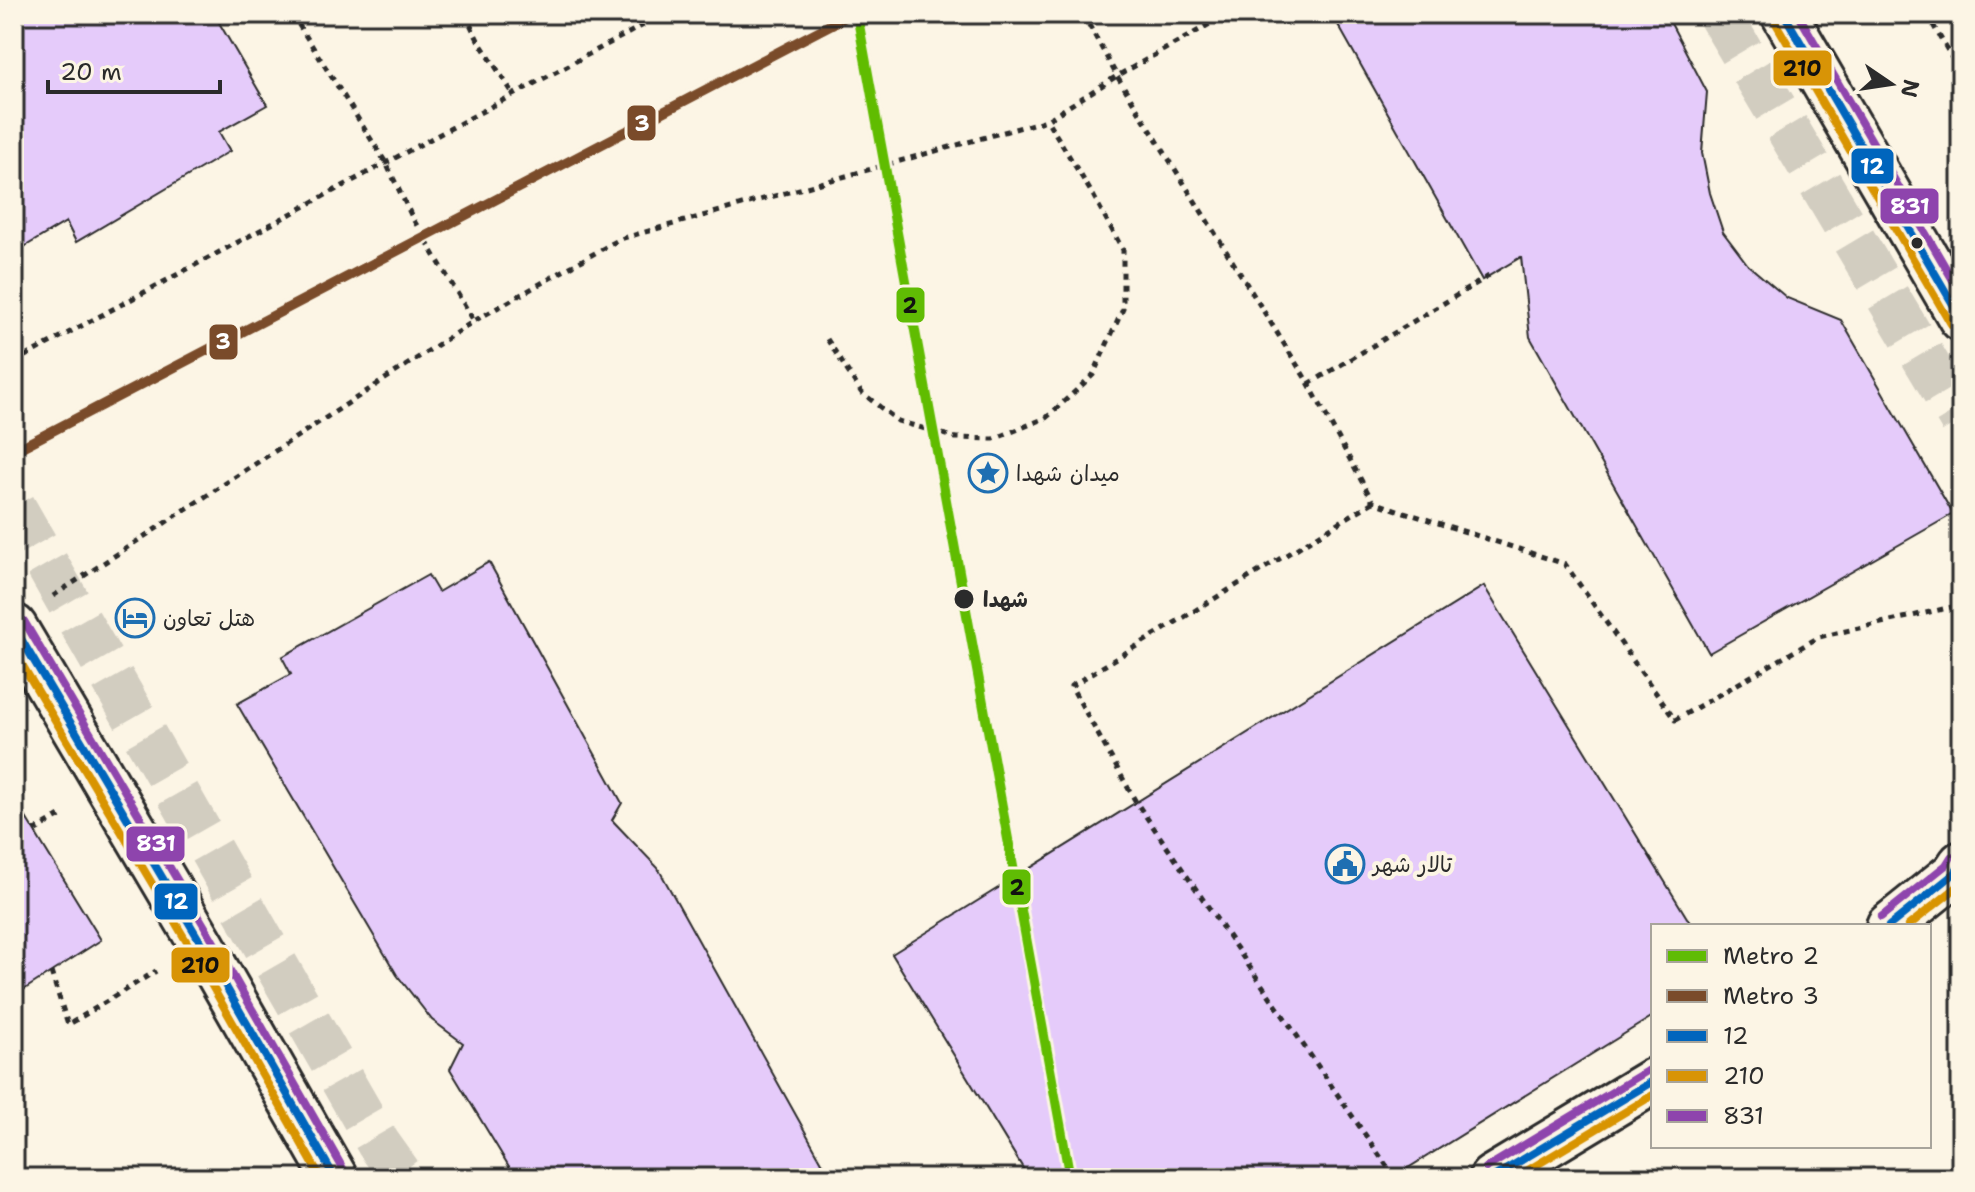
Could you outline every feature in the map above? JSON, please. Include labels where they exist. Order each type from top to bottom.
[{"type":"main road","points":[[1784,14],[1961,318]]},
{"type":"main road","points":[[27,616],[201,943],[335,1178]]},
{"type":"main road","points":[[1891,924],[1955,873],[1961,864]]},
{"type":"main road","points":[[1492,1178],[1651,1082]]},
{"type":"path","points":[[292,14],[386,163],[413,219],[474,321]]},
{"type":"path","points":[[465,14],[514,95]]},
{"type":"path","points":[[14,362],[664,14]]},
{"type":"path","points":[[1083,14],[1117,76],[1309,384],[1373,502],[1565,564],[1675,720],[1819,637],[1961,605]]},
{"type":"path","points":[[27,616],[474,321],[620,239],[1047,120],[1117,76],[1228,14]]},
{"type":"path","points":[[1927,14],[1961,74]]},
{"type":"path","points":[[827,339],[861,392],[898,421],[956,438],[994,439],[1046,418],[1093,375],[1123,309],[1123,250],[1047,120]]},
{"type":"path","points":[[1309,384],[1494,273]]},
{"type":"path","points":[[1373,502],[1071,686],[1136,802],[1395,1178]]},
{"type":"path","points":[[51,972],[68,1025],[201,943]]},
{"type":"building","points":[[14,14],[214,14],[267,105],[219,132],[230,151],[76,242],[66,222],[14,253]]},
{"type":"building","points":[[1332,14],[1666,14],[1707,92],[1702,153],[1710,193],[1723,232],[1748,265],[1787,298],[1841,320],[1953,514],[1709,653],[1530,337],[1521,257],[1482,280]]},
{"type":"building","points":[[489,562],[622,803],[612,820],[658,868],[831,1178],[516,1178],[450,1069],[463,1043],[432,1020],[397,975],[237,704],[291,674],[282,657],[428,575],[438,592]]},
{"type":"building","name":"تالار شهر","points":[[1484,586],[1691,924],[1651,924],[1651,1017],[1392,1178],[1029,1178],[892,954]]},
{"type":"building","points":[[14,798],[101,940],[14,996]]},
{"type":"tunnel","points":[[1719,14],[1961,420]]},
{"type":"tunnel","points":[[14,507],[378,1143],[403,1178]]},
{"type":"metro line","name":"3","points":[[14,451],[851,14]]},
{"type":"metro line","name":"2","points":[[857,14],[1070,1178]]},
{"type":"transit line","name":"12","points":[[1784,14],[1961,318]]},
{"type":"transit line","name":"831","points":[[1798,14],[1961,294]]},
{"type":"transit line","name":"210","points":[[1774,20],[1951,324]]},
{"type":"transit line","name":"831","points":[[24,621],[211,937],[345,1172]]},
{"type":"transit line","name":"12","points":[[14,627],[201,943],[335,1178]]},
{"type":"transit line","name":"210","points":[[14,651],[191,949],[321,1178]]},
{"type":"transit line","name":"831","points":[[1881,917],[1946,865],[1951,857]]},
{"type":"transit line","name":"12","points":[[1891,924],[1955,873],[1961,864]]},
{"type":"transit line","name":"210","points":[[1911,924],[1961,884]]},
{"type":"transit line","name":"831","points":[[1486,1168],[1647,1071]]},
{"type":"transit line","name":"12","points":[[1492,1178],[1651,1082]]},
{"type":"transit line","name":"210","points":[[1515,1178],[1651,1096]]},
{"type":"place","name":"میدان شهدا","points":[[988,473]]},
{"type":"place","name":"شهدا","points":[[964,599]]},
{"type":"place","name":"هتل تعاون","points":[[135,618]]},
{"type":"place","name":"تالار شهر","points":[[1345,864]]}]
